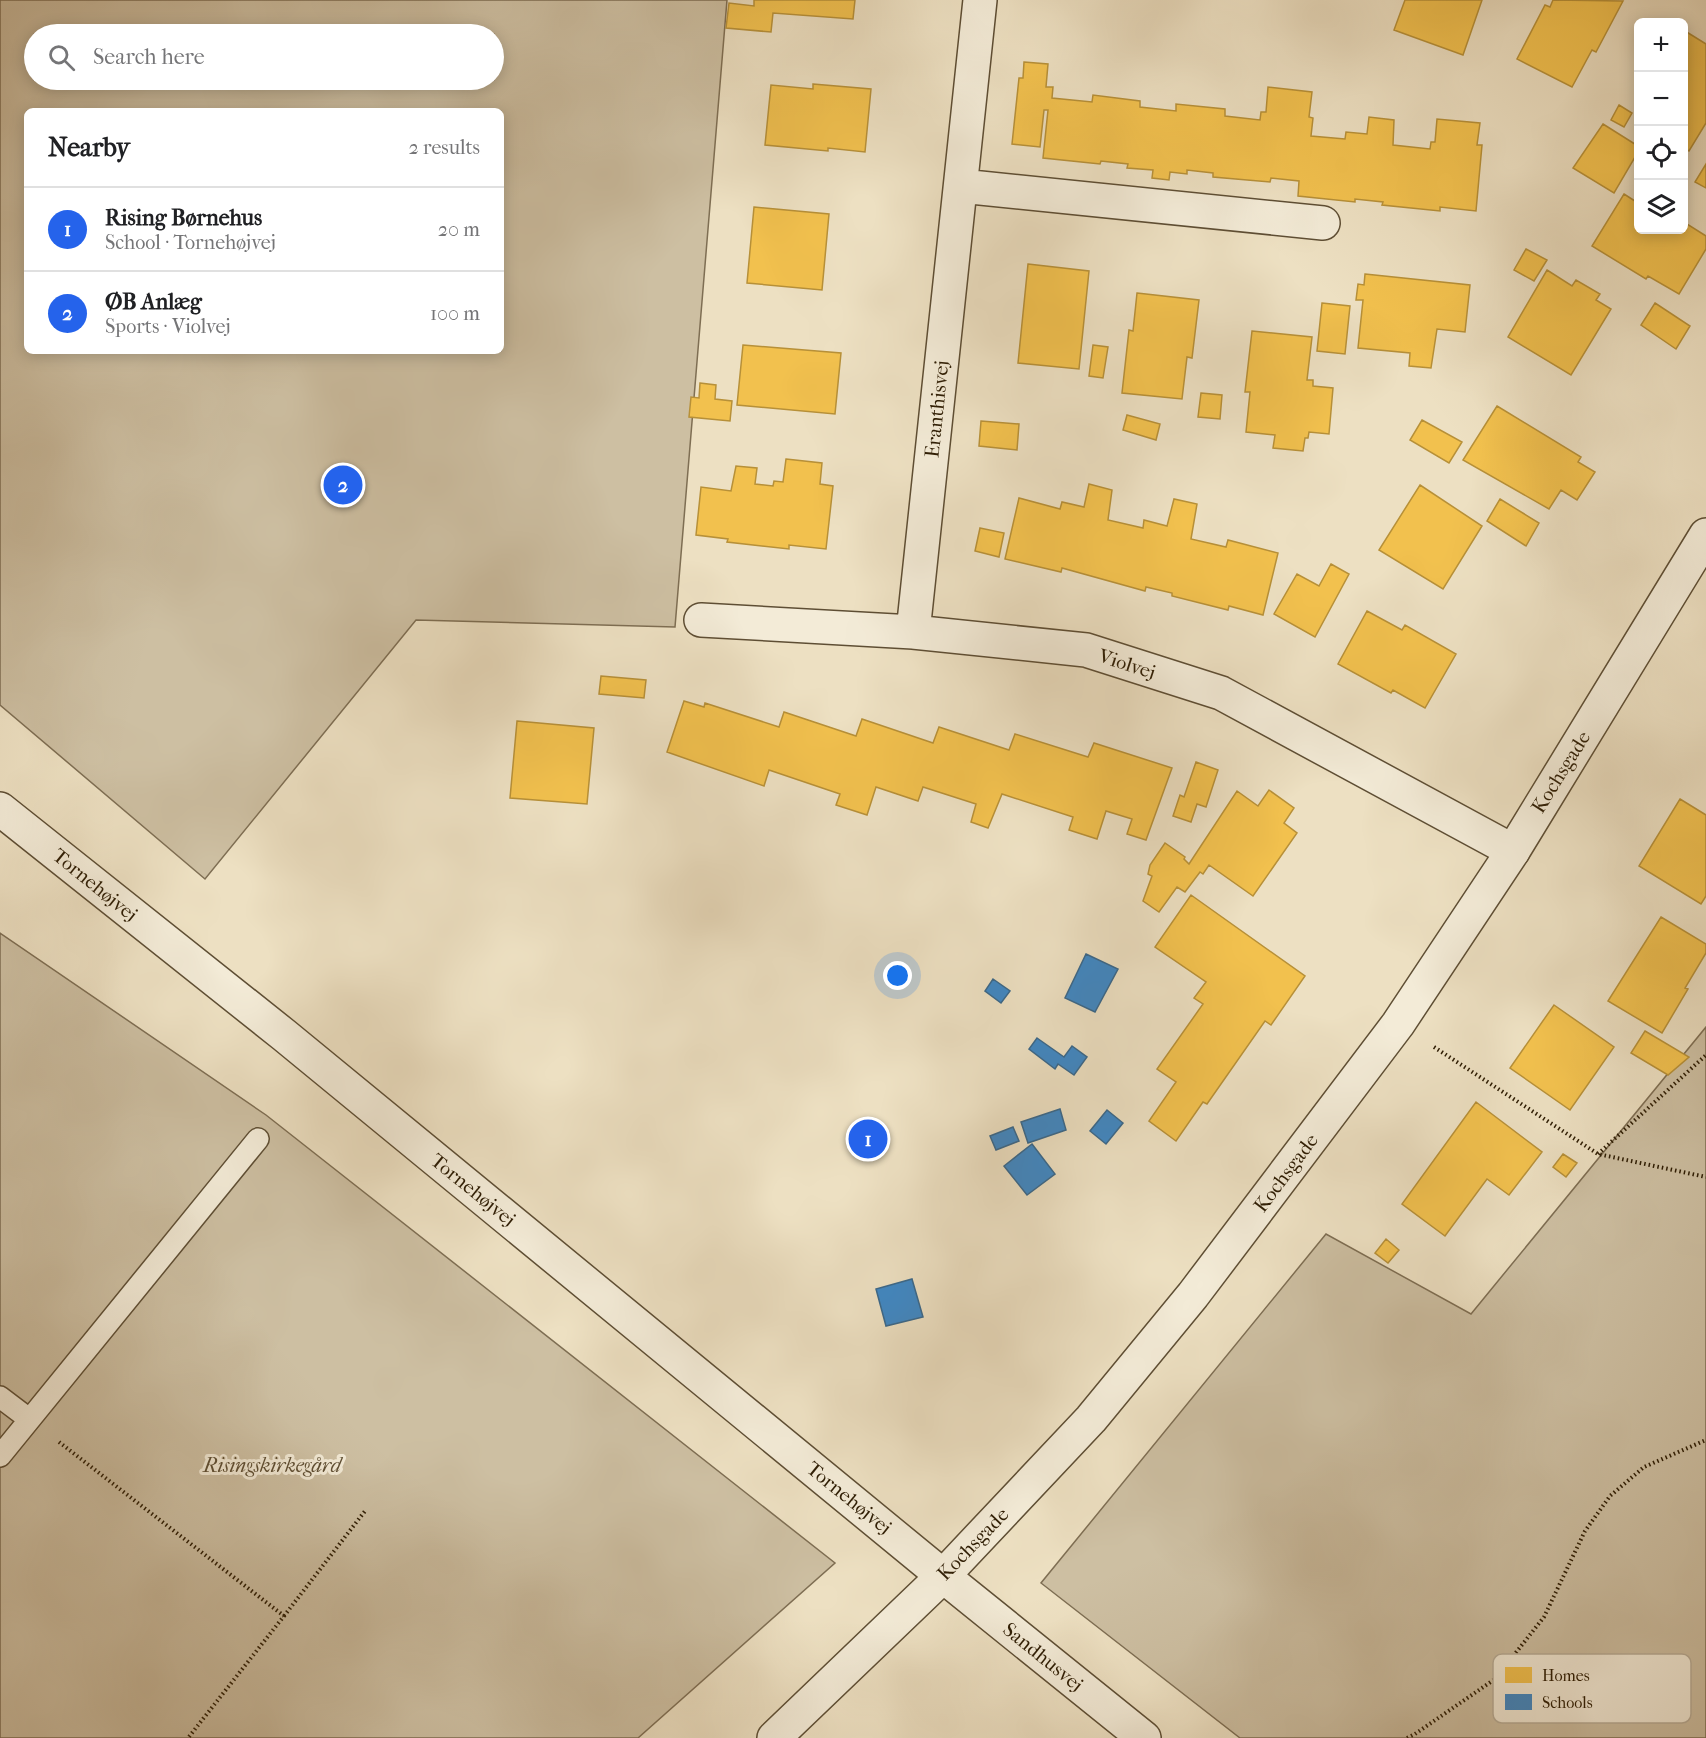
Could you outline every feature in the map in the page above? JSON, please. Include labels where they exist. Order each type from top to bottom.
[{"type":"street","name":"Eranthisvej","points":[[913,632],[980,0]]},
{"type":"street","points":[[960,186],[1323,223]]},
{"type":"street","name":"Kochsgade","points":[[774,1738],[943,1576],[1091,1419],[1179,1313],[1398,1024],[1513,850],[1706,535]]},
{"type":"street","name":"Violvej","points":[[701,620],[913,632],[1086,650],[1221,693],[1513,850]]},
{"type":"street","name":"Tornehøjvej","points":[[0,809],[284,1035],[943,1576]]},
{"type":"street","name":"Sandhusvej","points":[[943,1576],[1144,1738]]},
{"type":"lane","points":[[0,1456],[258,1139]]},
{"type":"lane","points":[[0,1397],[29,1419]]},
{"type":"path","points":[[1398,1024],[1598,1154],[1706,1177]]},
{"type":"path","points":[[1598,1154],[1706,1055]]},
{"type":"path","points":[[29,1419],[284,1616]]},
{"type":"path","points":[[1515,1654],[1544,1617],[1585,1530],[1610,1496],[1644,1467],[1706,1440]]},
{"type":"path","points":[[188,1738],[365,1511]]},
{"type":"path","points":[[1407,1738],[1493,1681]]},
{"type":"green space","points":[[0,0],[727,0],[675,627],[416,620],[205,879],[0,705]]},
{"type":"green space","name":"Risingskirkegård","points":[[0,933],[266,1115],[835,1563],[638,1738],[0,1738]]},
{"type":"green space","points":[[1706,1027],[1706,1738],[1240,1738],[1041,1583],[1326,1234],[1471,1314]]},
{"type":"building: Homes","points":[[754,0],[855,0],[853,19],[773,13],[771,32],[726,28],[729,3],[754,6]]},
{"type":"building: Homes","points":[[1405,0],[1482,0],[1463,55],[1394,30]]},
{"type":"building: Homes","points":[[1553,0],[1623,1],[1596,52],[1592,50],[1572,87],[1517,59],[1545,5],[1550,7]]},
{"type":"building: Homes","points":[[1688,33],[1706,44],[1706,123],[1689,151]]},
{"type":"building: Homes","points":[[1024,62],[1048,64],[1046,87],[1053,87],[1052,98],[1092,102],[1093,95],[1140,101],[1140,107],[1176,111],[1176,104],[1225,109],[1225,116],[1260,120],[1261,112],[1266,112],[1268,87],[1312,92],[1309,117],[1313,118],[1311,136],[1345,139],[1346,132],[1367,134],[1369,117],[1394,120],[1393,145],[1430,149],[1431,142],[1435,142],[1437,119],[1480,123],[1477,145],[1482,145],[1476,211],[1440,207],[1440,211],[1382,205],[1383,202],[1355,199],[1355,202],[1298,196],[1299,181],[1271,178],[1270,182],[1213,177],[1213,173],[1187,170],[1187,174],[1170,172],[1169,180],[1152,178],[1153,170],[1127,168],[1128,164],[1101,161],[1100,164],[1043,158],[1048,110],[1044,110],[1040,147],[1012,144],[1019,78],[1023,78]]},
{"type":"building: Homes","points":[[813,84],[871,89],[865,152],[765,145],[771,85],[813,89]]},
{"type":"building: Homes","points":[[1619,105],[1632,113],[1624,127],[1611,120]]},
{"type":"building: Homes","points":[[1603,124],[1634,143],[1634,159],[1614,193],[1573,168]]},
{"type":"building: Homes","points":[[1706,164],[1706,188],[1695,182]]},
{"type":"building: Homes","points":[[1624,194],[1634,200],[1634,234],[1688,234],[1688,225],[1706,236],[1706,249],[1679,294],[1648,276],[1646,279],[1592,246]]},
{"type":"building: Homes","points":[[754,207],[829,214],[822,290],[747,283]]},
{"type":"building: Homes","points":[[1526,249],[1547,260],[1534,281],[1514,270]]},
{"type":"building: Homes","points":[[1028,264],[1089,271],[1079,369],[1018,363]]},
{"type":"building: Homes","points":[[1547,270],[1572,286],[1576,280],[1600,294],[1596,300],[1611,309],[1571,375],[1508,337]]},
{"type":"building: Homes","points":[[1365,274],[1470,285],[1465,332],[1437,329],[1431,368],[1409,366],[1410,353],[1358,348],[1363,300],[1356,300],[1358,284],[1364,285]]},
{"type":"building: Homes","points":[[1137,293],[1199,300],[1192,358],[1187,357],[1182,399],[1122,393],[1129,330],[1133,331]]},
{"type":"building: Homes","points":[[1322,303],[1350,306],[1345,354],[1317,351]]},
{"type":"building: Homes","points":[[1655,303],[1690,326],[1676,349],[1641,325]]},
{"type":"building: Homes","points":[[1252,331],[1312,337],[1307,380],[1313,380],[1313,386],[1333,388],[1329,434],[1309,432],[1308,438],[1305,438],[1303,451],[1273,448],[1275,435],[1246,432],[1250,392],[1245,392]]},
{"type":"building: Homes","points":[[743,345],[841,353],[835,414],[737,405]]},
{"type":"building: Homes","points":[[1093,345],[1108,347],[1103,378],[1089,376]]},
{"type":"building: Homes","points":[[700,383],[716,385],[715,399],[732,401],[730,421],[689,417],[691,397],[699,398]]},
{"type":"building: Homes","points":[[1201,393],[1222,395],[1220,419],[1198,417]]},
{"type":"building: Homes","points":[[1497,406],[1581,457],[1578,462],[1595,472],[1577,500],[1561,490],[1549,509],[1463,460]]},
{"type":"building: Homes","points":[[1127,415],[1160,424],[1156,440],[1123,430]]},
{"type":"building: Homes","points":[[1422,420],[1462,442],[1449,463],[1410,440]]},
{"type":"building: Homes","points":[[981,421],[1019,424],[1017,450],[979,446]]},
{"type":"building: Homes","points":[[786,459],[822,463],[820,484],[833,486],[826,549],[789,545],[789,549],[727,542],[728,539],[696,535],[701,487],[731,491],[736,466],[757,468],[755,484],[773,486],[774,481],[783,482]]},
{"type":"building: Homes","points":[[1089,484],[1112,490],[1108,520],[1143,528],[1144,520],[1167,526],[1174,499],[1197,504],[1191,539],[1226,547],[1228,540],[1278,553],[1263,615],[1229,606],[1228,610],[1146,587],[1145,591],[1062,568],[1061,572],[1005,559],[1019,498],[1060,509],[1062,502],[1084,507]]},
{"type":"building: Homes","points":[[1420,485],[1482,526],[1443,589],[1379,550]]},
{"type":"building: Homes","points":[[1500,499],[1539,523],[1526,546],[1487,521]]},
{"type":"building: Homes","points":[[980,528],[1004,533],[999,557],[975,551]]},
{"type":"building: Homes","points":[[1331,564],[1349,574],[1315,637],[1274,614],[1297,574],[1319,586]]},
{"type":"building: Homes","points":[[1367,611],[1402,630],[1405,625],[1456,654],[1425,708],[1393,690],[1391,693],[1338,664]]},
{"type":"building: Homes","points":[[601,676],[646,680],[644,698],[599,694]]},
{"type":"building: Homes","points":[[684,701],[704,707],[705,703],[779,727],[784,712],[856,736],[862,719],[933,743],[939,727],[1009,750],[1015,734],[1088,757],[1094,743],[1172,768],[1146,840],[1127,834],[1132,819],[1106,811],[1097,839],[1069,830],[1073,817],[1002,794],[988,828],[971,822],[976,804],[923,787],[918,801],[876,787],[867,815],[836,805],[840,794],[769,770],[764,786],[667,752]]},
{"type":"building: Homes","points":[[517,721],[594,728],[587,804],[510,798]]},
{"type":"building: Homes","points":[[1196,762],[1218,770],[1206,807],[1197,804],[1191,822],[1173,816],[1180,795],[1184,797]]},
{"type":"building: Homes","points":[[1269,790],[1294,808],[1284,823],[1297,833],[1253,896],[1209,865],[1203,874],[1200,872],[1185,892],[1177,887],[1159,912],[1143,901],[1152,876],[1148,874],[1150,865],[1165,843],[1185,857],[1184,859],[1189,864],[1237,791],[1258,806]]},
{"type":"building: Homes","points":[[1680,799],[1706,815],[1706,896],[1701,904],[1639,866]]},
{"type":"building: Homes","points":[[1191,895],[1305,976],[1271,1025],[1265,1021],[1207,1104],[1203,1102],[1176,1141],[1149,1121],[1176,1082],[1157,1069],[1203,1004],[1194,998],[1206,982],[1155,947]]},
{"type":"building: Homes","points":[[1661,917],[1706,944],[1706,953],[1662,1033],[1608,1001]]},
{"type":"building: Homes","points":[[1554,1005],[1614,1047],[1570,1110],[1510,1068]]},
{"type":"building: Homes","points":[[1645,1031],[1689,1057],[1668,1075],[1631,1053]]},
{"type":"building: Homes","points":[[1476,1102],[1542,1152],[1509,1195],[1487,1179],[1445,1236],[1402,1204]]},
{"type":"building: Homes","points":[[1563,1154],[1577,1163],[1566,1177],[1553,1167]]},
{"type":"building: Homes","points":[[1386,1239],[1399,1250],[1388,1263],[1375,1253]]},
{"type":"building: Schools","points":[[1086,954],[1118,969],[1095,1012],[1065,998]]},
{"type":"building: Schools","points":[[993,979],[1010,991],[1001,1003],[985,991]]},
{"type":"building: Schools","points":[[1037,1038],[1064,1057],[1072,1046],[1087,1057],[1074,1075],[1058,1064],[1055,1069],[1029,1049]]},
{"type":"building: Schools","points":[[1060,1109],[1066,1130],[1028,1143],[1021,1122]]},
{"type":"building: Schools","points":[[1107,1110],[1123,1123],[1106,1144],[1090,1131]]},
{"type":"building: Schools","points":[[1013,1127],[1019,1141],[996,1150],[990,1136]]},
{"type":"building: Schools","points":[[1032,1144],[1055,1174],[1027,1195],[1004,1166]]},
{"type":"building: Schools","points":[[912,1279],[923,1317],[886,1326],[876,1289]]},
{"type":"place","name":"ØB Anlæg","points":[[343,485]]},
{"type":"place","name":"Rising Børnehus","points":[[868,1139]]}]
